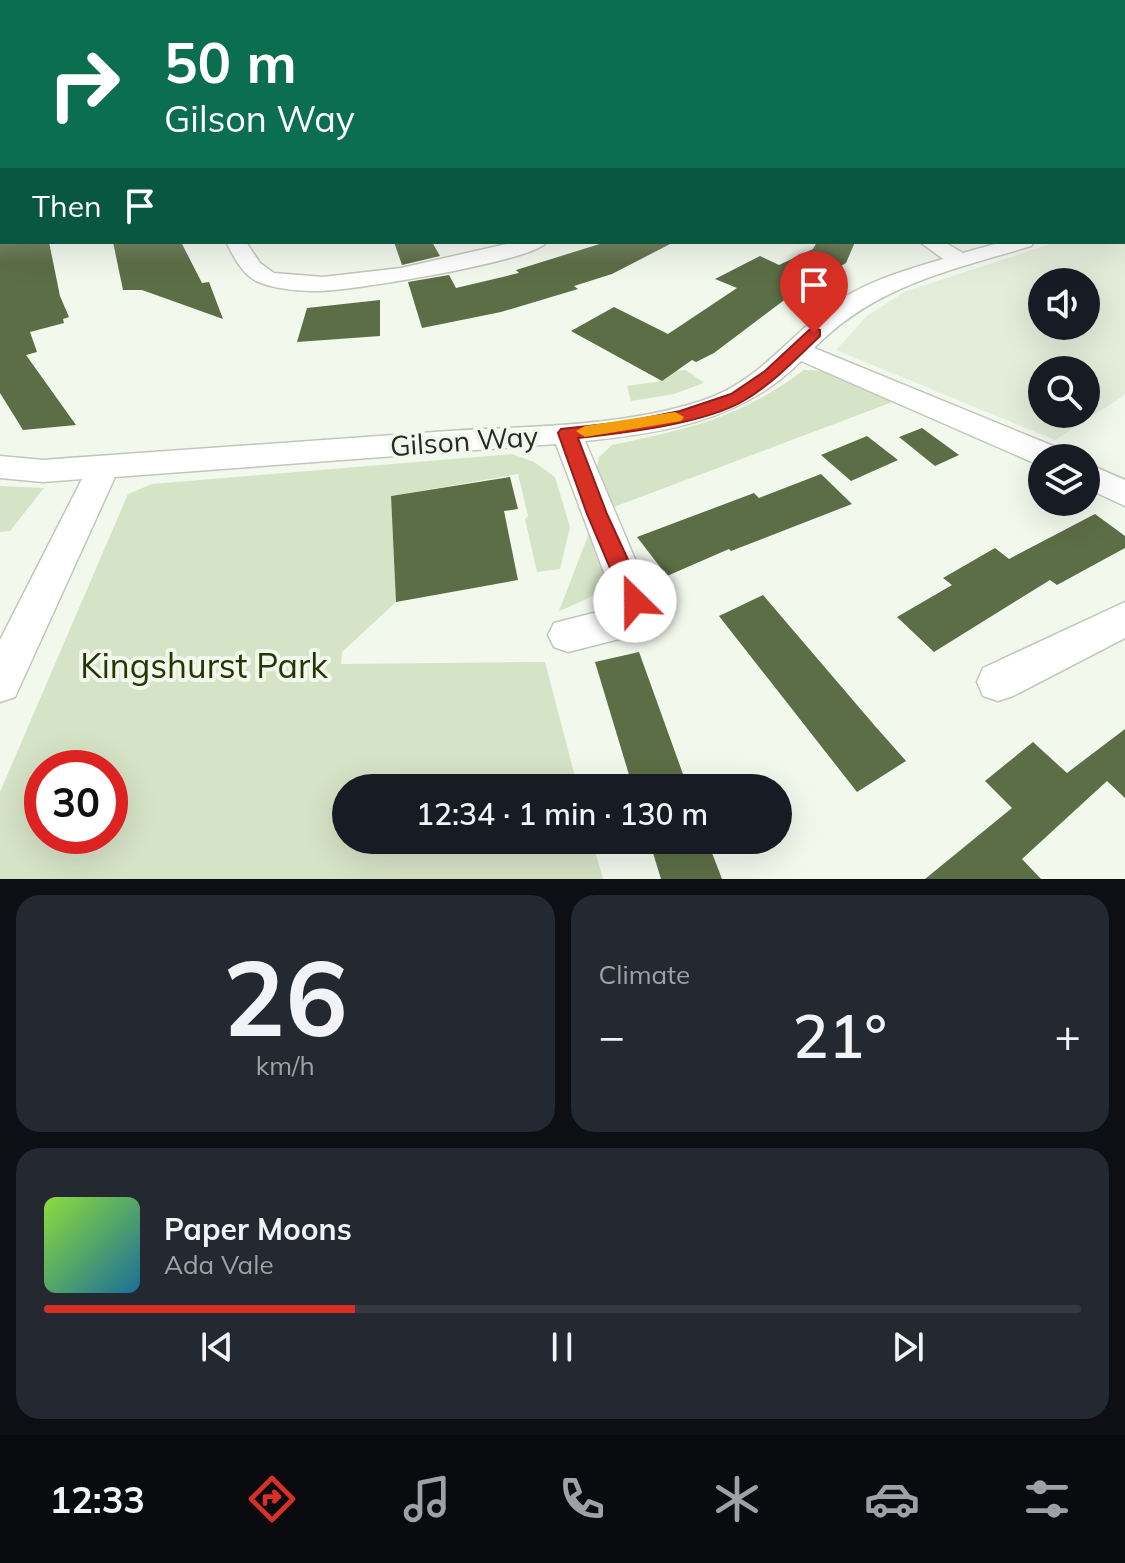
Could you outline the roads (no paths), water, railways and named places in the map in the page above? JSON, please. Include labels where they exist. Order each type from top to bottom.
[{"type":"street","points":[[237,244],[252,269],[268,279],[318,283],[397,276],[506,253],[531,244]]},
{"type":"street","points":[[933,244],[961,261]]},
{"type":"street","name":"Gilson Way","points":[[0,467],[43,471],[567,433],[625,427],[683,416],[737,398],[771,374],[832,316],[880,288],[899,279],[1017,244]]},
{"type":"street","points":[[796,350],[1028,448]]},
{"type":"street","points":[[567,433],[641,618],[568,635]]},
{"type":"street","points":[[0,683],[104,467]]},
{"type":"street","points":[[1100,481],[1125,494]]},
{"type":"street","points":[[998,682],[1125,619]]},
{"type":"park label","name":"Kingshurst Park","points":[[204,666]]}]
